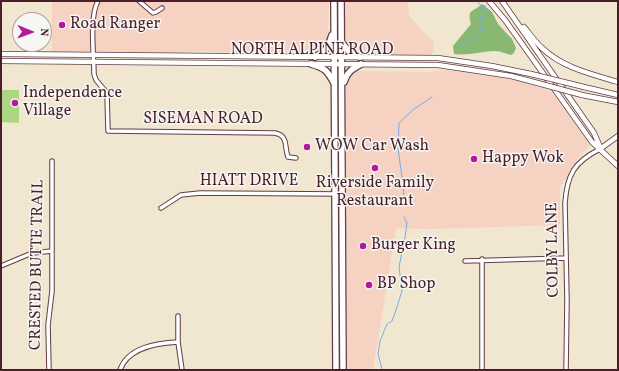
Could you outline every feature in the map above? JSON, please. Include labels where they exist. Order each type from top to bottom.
[{"type":"main road","points":[[334,1],[336,370]]},
{"type":"main road","points":[[341,1],[343,370]]},
{"type":"main road","points":[[489,1],[505,20],[592,142],[618,166]]},
{"type":"main road","points":[[502,1],[542,49],[572,68],[618,82]]},
{"type":"main road","points":[[512,13],[594,133],[600,149]]},
{"type":"main road","points":[[315,57],[325,51],[334,29]]},
{"type":"main road","points":[[342,43],[351,54],[360,58]]},
{"type":"main road","name":"NORTH ALPINE ROAD","points":[[1,54],[438,58],[492,66],[531,74],[618,95]]},
{"type":"main road","points":[[271,57],[271,63]]},
{"type":"main road","name":"NORTH ALPINE ROAD","points":[[1,61],[438,65],[511,76],[582,95],[618,102]]},
{"type":"main road","points":[[311,64],[327,71],[334,83]]},
{"type":"main road","points":[[342,92],[346,76],[350,70],[361,64]]},
{"type":"main road","points":[[600,149],[618,136]]},
{"type":"street","name":"SISEMAN ROAD","points":[[98,1],[94,7],[95,78],[106,93],[108,131],[275,133],[282,136],[286,141],[288,157],[296,158]]},
{"type":"street","points":[[139,1],[153,13],[162,8]]},
{"type":"street","name":"COLBY LANE","points":[[566,368],[566,188],[569,177],[576,167],[591,154],[600,149]]},
{"type":"street","name":"CRESTED BUTTE TRAIL","points":[[49,370],[48,325],[52,291],[52,161]]},
{"type":"street","name":"HIATT DRIVE","points":[[160,208],[181,195],[200,193],[341,194]]},
{"type":"street","points":[[1,266],[32,253],[52,251]]},
{"type":"street","points":[[465,261],[566,258]]},
{"type":"street","points":[[482,260],[482,370]]},
{"type":"street","points":[[178,316],[178,342],[182,370]]},
{"type":"street","points":[[120,370],[129,355],[143,348],[165,343],[178,342]]},
{"type":"shaded area","points":[[52,1],[329,1],[326,46],[321,52],[313,54],[201,51],[177,53],[52,52]]},
{"type":"shaded area","points":[[343,1],[408,1],[409,15],[420,29],[434,42],[434,51],[430,56],[359,55],[351,52],[344,42]]},
{"type":"shaded area","points":[[446,70],[487,75],[518,81],[551,91],[590,145],[581,155],[560,187],[560,225],[429,229],[396,228],[373,370],[347,370],[346,83],[349,75],[354,71],[429,72]]},
{"type":"green space","points":[[482,4],[492,12],[498,24],[512,39],[516,48],[514,53],[511,55],[500,51],[454,54],[453,46],[471,24],[470,13]]},
{"type":"green space","points":[[1,90],[19,90],[19,123],[1,122]]},
{"type":"waterway","points":[[477,1],[484,9]]},
{"type":"waterway","points":[[461,49],[468,39],[473,37],[477,39],[479,37],[485,5]]},
{"type":"waterway","points":[[404,199],[398,149],[399,123],[414,109],[432,97]]},
{"type":"waterway","points":[[382,369],[378,354],[380,341],[387,324],[392,321],[402,291],[399,267],[407,223],[404,217]]},
{"type":"place","name":"Road Ranger","points":[[62,25]]},
{"type":"place","name":"Independence Village","points":[[15,103]]},
{"type":"place","name":"WOW Car Wash","points":[[307,147]]},
{"type":"place","name":"Happy Wok","points":[[474,159]]},
{"type":"place","name":"Riverside Family Restaurant","points":[[375,168]]},
{"type":"place","name":"Burger King","points":[[363,246]]},
{"type":"place","name":"BP Shop","points":[[369,285]]}]
